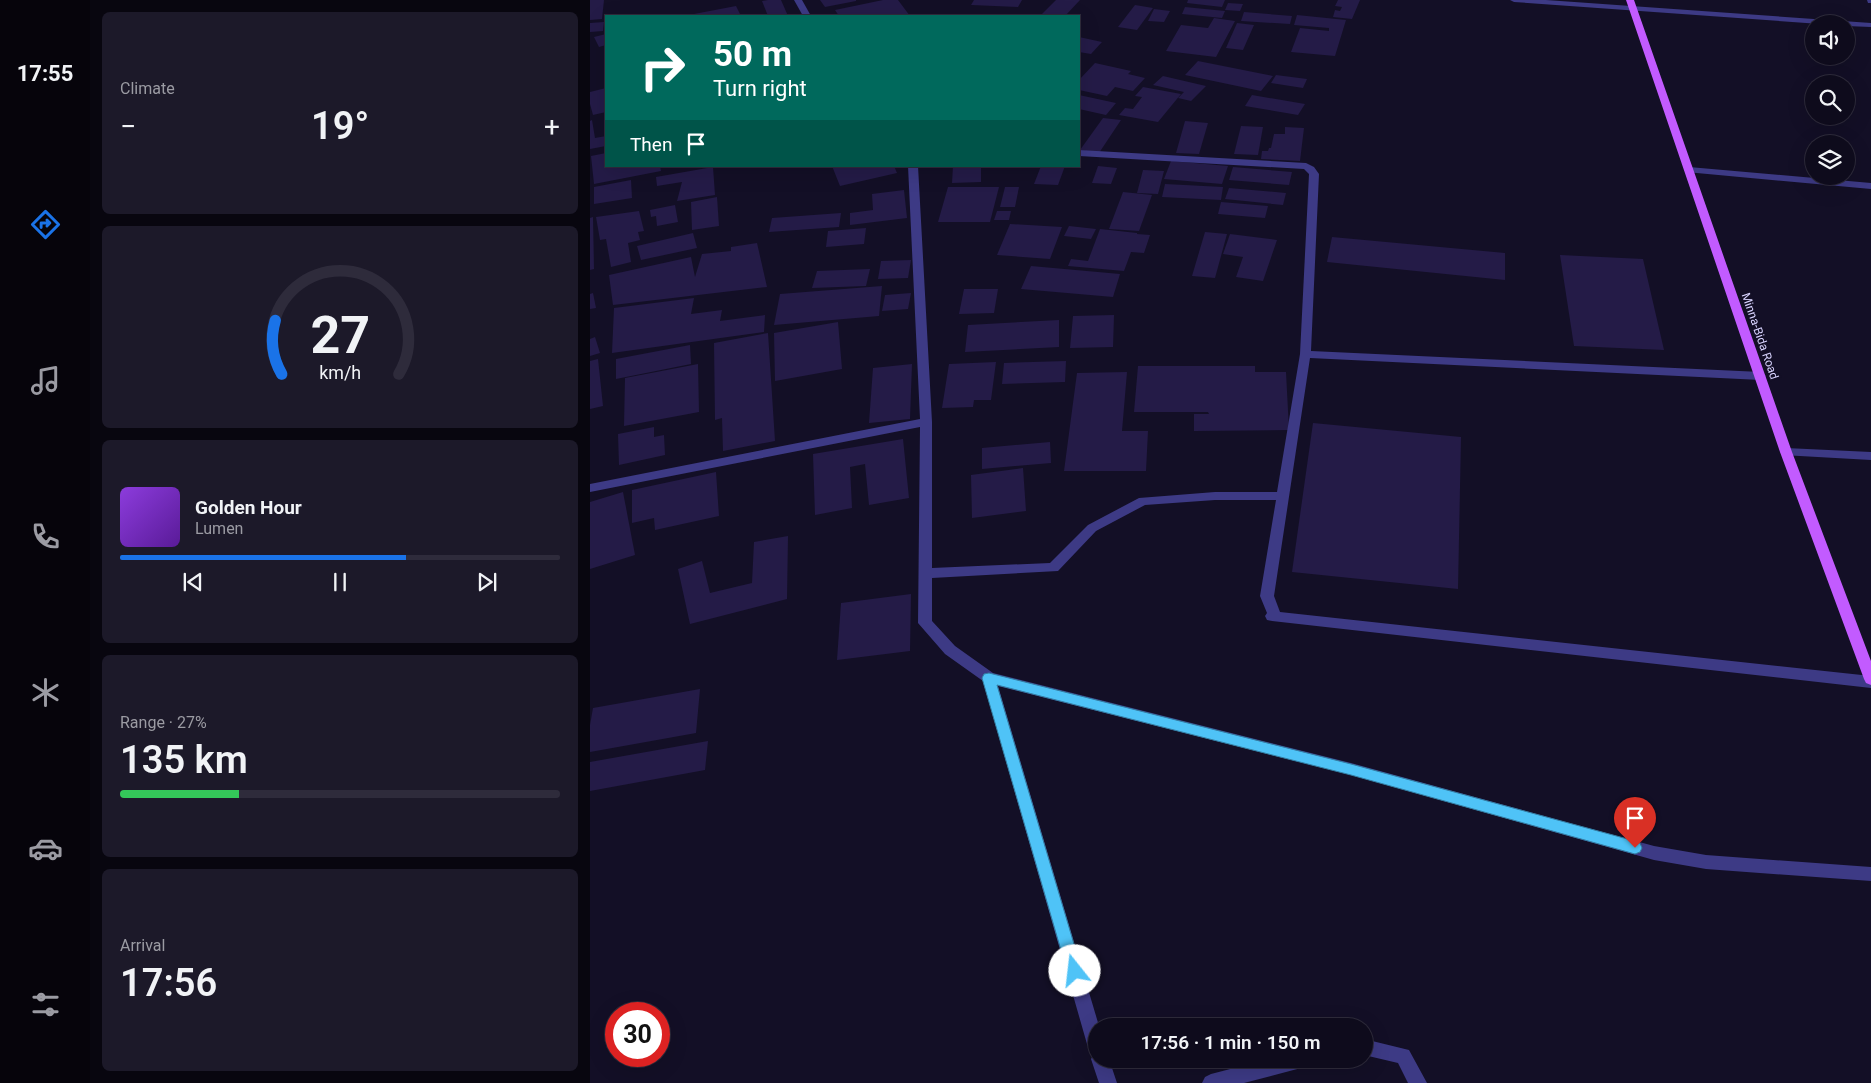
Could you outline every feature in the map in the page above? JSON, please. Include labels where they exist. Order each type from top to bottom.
[{"type":"main road","name":"Minna-Bida Road","points":[[1632,4],[1786,452],[1871,680]]},
{"type":"street","points":[[798,0],[806,15]]},
{"type":"street","points":[[1514,0],[1632,4],[1871,25]]},
{"type":"street","points":[[1080,153],[1306,166],[1314,174],[1305,354],[1267,596],[1274,614],[1272,616],[1871,680]]},
{"type":"street","points":[[912,167],[926,422],[925,624],[950,650],[989,678],[1351,769],[1654,853],[1706,862],[1871,874]]},
{"type":"street","points":[[1689,170],[1871,186]]},
{"type":"street","points":[[1305,354],[1761,376]]},
{"type":"street","points":[[590,488],[926,422]]},
{"type":"street","points":[[1786,452],[1871,456]]},
{"type":"street","points":[[925,573],[1053,568],[1092,528],[1144,501],[1215,496],[1283,496]]},
{"type":"street","points":[[989,678],[1088,1018]]},
{"type":"street","points":[[1373,1049],[1403,1056],[1418,1083]]},
{"type":"street","points":[[1103,1068],[1108,1083]]},
{"type":"street","points":[[1211,1083],[1267,1068]]},
{"type":"building","points":[[590,0],[604,0],[602,19],[590,20]]},
{"type":"building","points":[[781,0],[788,15],[768,15],[762,1]]},
{"type":"building","points":[[820,0],[856,0],[856,1],[825,7]]},
{"type":"building","points":[[883,0],[898,0],[909,15],[838,15],[835,10]]},
{"type":"building","points":[[974,0],[1022,0],[1018,7],[971,5]]},
{"type":"building","points":[[1056,0],[1080,0],[1066,15],[1041,15]]},
{"type":"building","points":[[1188,0],[1225,0],[1222,7],[1187,3]]},
{"type":"building","points":[[1338,0],[1360,0],[1352,19],[1333,17],[1335,10],[1340,11],[1342,7],[1335,6]]},
{"type":"building","points":[[1228,3],[1243,4],[1240,11],[1225,10]]},
{"type":"building","points":[[1135,5],[1153,8],[1137,30],[1118,27]]},
{"type":"building","points":[[736,6],[740,15],[694,15]]},
{"type":"building","points":[[1185,7],[1225,11],[1222,18],[1182,14]]},
{"type":"building","points":[[1154,9],[1170,11],[1164,22],[1148,21]]},
{"type":"building","points":[[1244,12],[1292,16],[1290,24],[1241,21]]},
{"type":"building","points":[[1297,15],[1346,20],[1335,56],[1291,52],[1300,28],[1329,31],[1329,28],[1294,25]]},
{"type":"building","points":[[1214,18],[1235,21],[1216,57],[1166,51],[1181,25],[1208,28]]},
{"type":"building","points":[[604,22],[603,31],[590,32],[590,23]]},
{"type":"building","points":[[1237,23],[1254,25],[1243,50],[1226,48]]},
{"type":"building","points":[[605,34],[605,45],[599,47],[594,37]]},
{"type":"building","points":[[1080,37],[1102,42],[1091,54],[1080,52]]},
{"type":"building","points":[[1198,61],[1273,76],[1261,91],[1185,75]]},
{"type":"building","points":[[1095,63],[1131,71],[1128,74],[1145,78],[1133,91],[1115,87],[1107,96],[1080,90],[1080,79]]},
{"type":"building","points":[[1276,75],[1307,79],[1303,88],[1271,83]]},
{"type":"building","points":[[1163,76],[1206,86],[1191,101],[1178,98],[1184,92],[1153,85]]},
{"type":"building","points":[[1143,87],[1181,94],[1158,122],[1119,115],[1125,108],[1133,109],[1142,97],[1135,96]]},
{"type":"building","points":[[605,88],[605,112],[593,115],[590,104],[590,92]]},
{"type":"building","points":[[1080,95],[1116,103],[1106,115],[1080,109]]},
{"type":"building","points":[[1252,95],[1305,104],[1298,115],[1245,106]]},
{"type":"building","points":[[1103,118],[1121,120],[1099,153],[1080,150]]},
{"type":"building","points":[[592,120],[595,138],[605,136],[605,146],[590,149],[590,121]]},
{"type":"building","points":[[1185,121],[1208,123],[1199,154],[1176,153]]},
{"type":"building","points":[[1241,126],[1263,127],[1258,155],[1234,154]]},
{"type":"building","points":[[1285,127],[1304,128],[1300,161],[1261,159],[1262,151],[1268,151],[1271,148],[1274,134],[1285,134]]},
{"type":"building","points":[[605,153],[605,167],[609,168],[660,167],[661,171],[594,184],[591,156]]},
{"type":"building","points":[[1171,161],[1228,166],[1222,184],[1164,179]]},
{"type":"building","points":[[1098,166],[1117,168],[1111,184],[1092,183]]},
{"type":"building","points":[[713,167],[715,195],[677,201],[682,182],[657,186],[656,177]]},
{"type":"building","points":[[832,167],[894,167],[897,173],[840,186]]},
{"type":"building","points":[[953,167],[981,167],[981,182],[952,183]]},
{"type":"building","points":[[1041,167],[1065,167],[1058,185],[1034,184]]},
{"type":"building","points":[[1233,167],[1292,172],[1289,185],[1229,180]]},
{"type":"building","points":[[1143,170],[1164,171],[1158,194],[1137,193]]},
{"type":"building","points":[[631,180],[632,198],[594,204],[594,187]]},
{"type":"building","points":[[1165,184],[1223,187],[1221,200],[1162,197]]},
{"type":"building","points":[[948,187],[999,187],[990,222],[938,222]]},
{"type":"building","points":[[1005,187],[1019,187],[1015,207],[1000,207]]},
{"type":"building","points":[[1229,188],[1286,193],[1283,205],[1225,199]]},
{"type":"building","points":[[904,190],[907,218],[850,225],[850,213],[873,210],[872,194]]},
{"type":"building","points":[[1123,192],[1152,195],[1139,231],[1109,229]]},
{"type":"building","points":[[717,197],[719,226],[692,230],[691,202]]},
{"type":"building","points":[[1221,202],[1268,206],[1265,218],[1218,214]]},
{"type":"building","points":[[675,205],[678,222],[657,226],[656,216],[651,217],[650,210]]},
{"type":"building","points":[[639,211],[644,231],[638,232],[640,240],[628,243],[631,262],[611,267],[606,239],[600,240],[596,217]]},
{"type":"building","points":[[997,211],[1011,211],[1009,220],[994,220]]},
{"type":"building","points":[[841,213],[839,227],[769,232],[772,218]]},
{"type":"building","points":[[593,217],[594,269],[590,270],[590,218]]},
{"type":"building","points":[[1010,224],[1062,227],[1050,259],[997,255]]},
{"type":"building","points":[[1069,226],[1096,229],[1091,239],[1064,236]]},
{"type":"building","points":[[866,228],[864,244],[826,247],[828,231]]},
{"type":"building","points":[[1100,229],[1150,235],[1144,253],[1131,252],[1124,271],[1068,266],[1071,259],[1088,261]]},
{"type":"building","points":[[1205,232],[1227,234],[1215,278],[1192,276]]},
{"type":"building","points":[[693,233],[697,248],[641,260],[637,246]]},
{"type":"building","points":[[1230,234],[1277,240],[1263,281],[1236,277],[1243,257],[1223,254]]},
{"type":"building","points":[[1332,237],[1505,253],[1505,280],[1327,262]]},
{"type":"building","points":[[757,243],[767,287],[613,305],[609,275],[691,257],[695,277],[702,254],[731,251],[731,247]]},
{"type":"building","points":[[1560,255],[1643,259],[1664,350],[1574,346]]},
{"type":"building","points":[[911,260],[908,278],[878,279],[881,261]]},
{"type":"building","points":[[1031,266],[1120,274],[1113,297],[1021,289]]},
{"type":"building","points":[[870,269],[866,286],[812,288],[817,271]]},
{"type":"building","points":[[882,286],[879,316],[774,325],[780,294]]},
{"type":"building","points":[[964,289],[998,289],[994,313],[959,314]]},
{"type":"building","points":[[593,293],[596,308],[590,309],[590,294]]},
{"type":"building","points":[[911,293],[908,309],[882,311],[885,295]]},
{"type":"building","points":[[694,298],[691,314],[722,310],[720,321],[765,315],[764,332],[612,353],[614,308]]},
{"type":"building","points":[[1114,315],[1113,347],[1070,348],[1073,316]]},
{"type":"building","points":[[1059,320],[1059,347],[965,352],[968,325]]},
{"type":"building","points":[[838,322],[842,369],[775,381],[774,333]]},
{"type":"building","points":[[768,333],[775,441],[723,451],[722,418],[715,420],[714,343]]},
{"type":"building","points":[[595,337],[600,353],[590,356],[590,339]]},
{"type":"building","points":[[690,345],[691,364],[616,379],[616,359]]},
{"type":"building","points":[[598,359],[603,406],[590,409],[590,361]]},
{"type":"building","points":[[1066,361],[1065,382],[1002,384],[1004,363]]},
{"type":"building","points":[[996,362],[991,400],[974,400],[973,407],[942,408],[949,364]]},
{"type":"building","points":[[698,364],[699,412],[624,426],[625,378]]},
{"type":"building","points":[[912,364],[910,419],[869,423],[873,368]]},
{"type":"building","points":[[1138,366],[1255,366],[1255,372],[1286,372],[1289,430],[1194,431],[1194,414],[1209,414],[1208,412],[1134,412]]},
{"type":"building","points":[[1127,372],[1122,431],[1148,431],[1146,471],[1064,471],[1077,373]]},
{"type":"building","points":[[1313,423],[1461,437],[1458,589],[1292,572]]},
{"type":"building","points":[[654,427],[654,437],[664,435],[665,455],[619,465],[618,434]]},
{"type":"building","points":[[903,439],[909,498],[869,505],[865,464],[850,467],[852,508],[815,515],[813,454]]},
{"type":"building","points":[[1050,442],[1051,463],[982,469],[982,448]]},
{"type":"building","points":[[1023,468],[1026,511],[972,518],[971,475]]},
{"type":"building","points":[[716,472],[719,516],[655,530],[654,518],[632,523],[632,490]]},
{"type":"building","points":[[623,492],[635,555],[590,569],[590,502]]},
{"type":"building","points":[[788,536],[787,599],[690,624],[678,569],[702,561],[710,593],[752,583],[754,542]]},
{"type":"building","points":[[911,594],[910,651],[837,660],[841,603]]},
{"type":"building","points":[[700,689],[696,733],[590,752],[590,725],[593,708]]},
{"type":"building","points":[[708,741],[705,770],[590,791],[590,762]]},
{"type":"route","points":[[1075,971],[989,678],[1351,769],[1635,848]]}]
